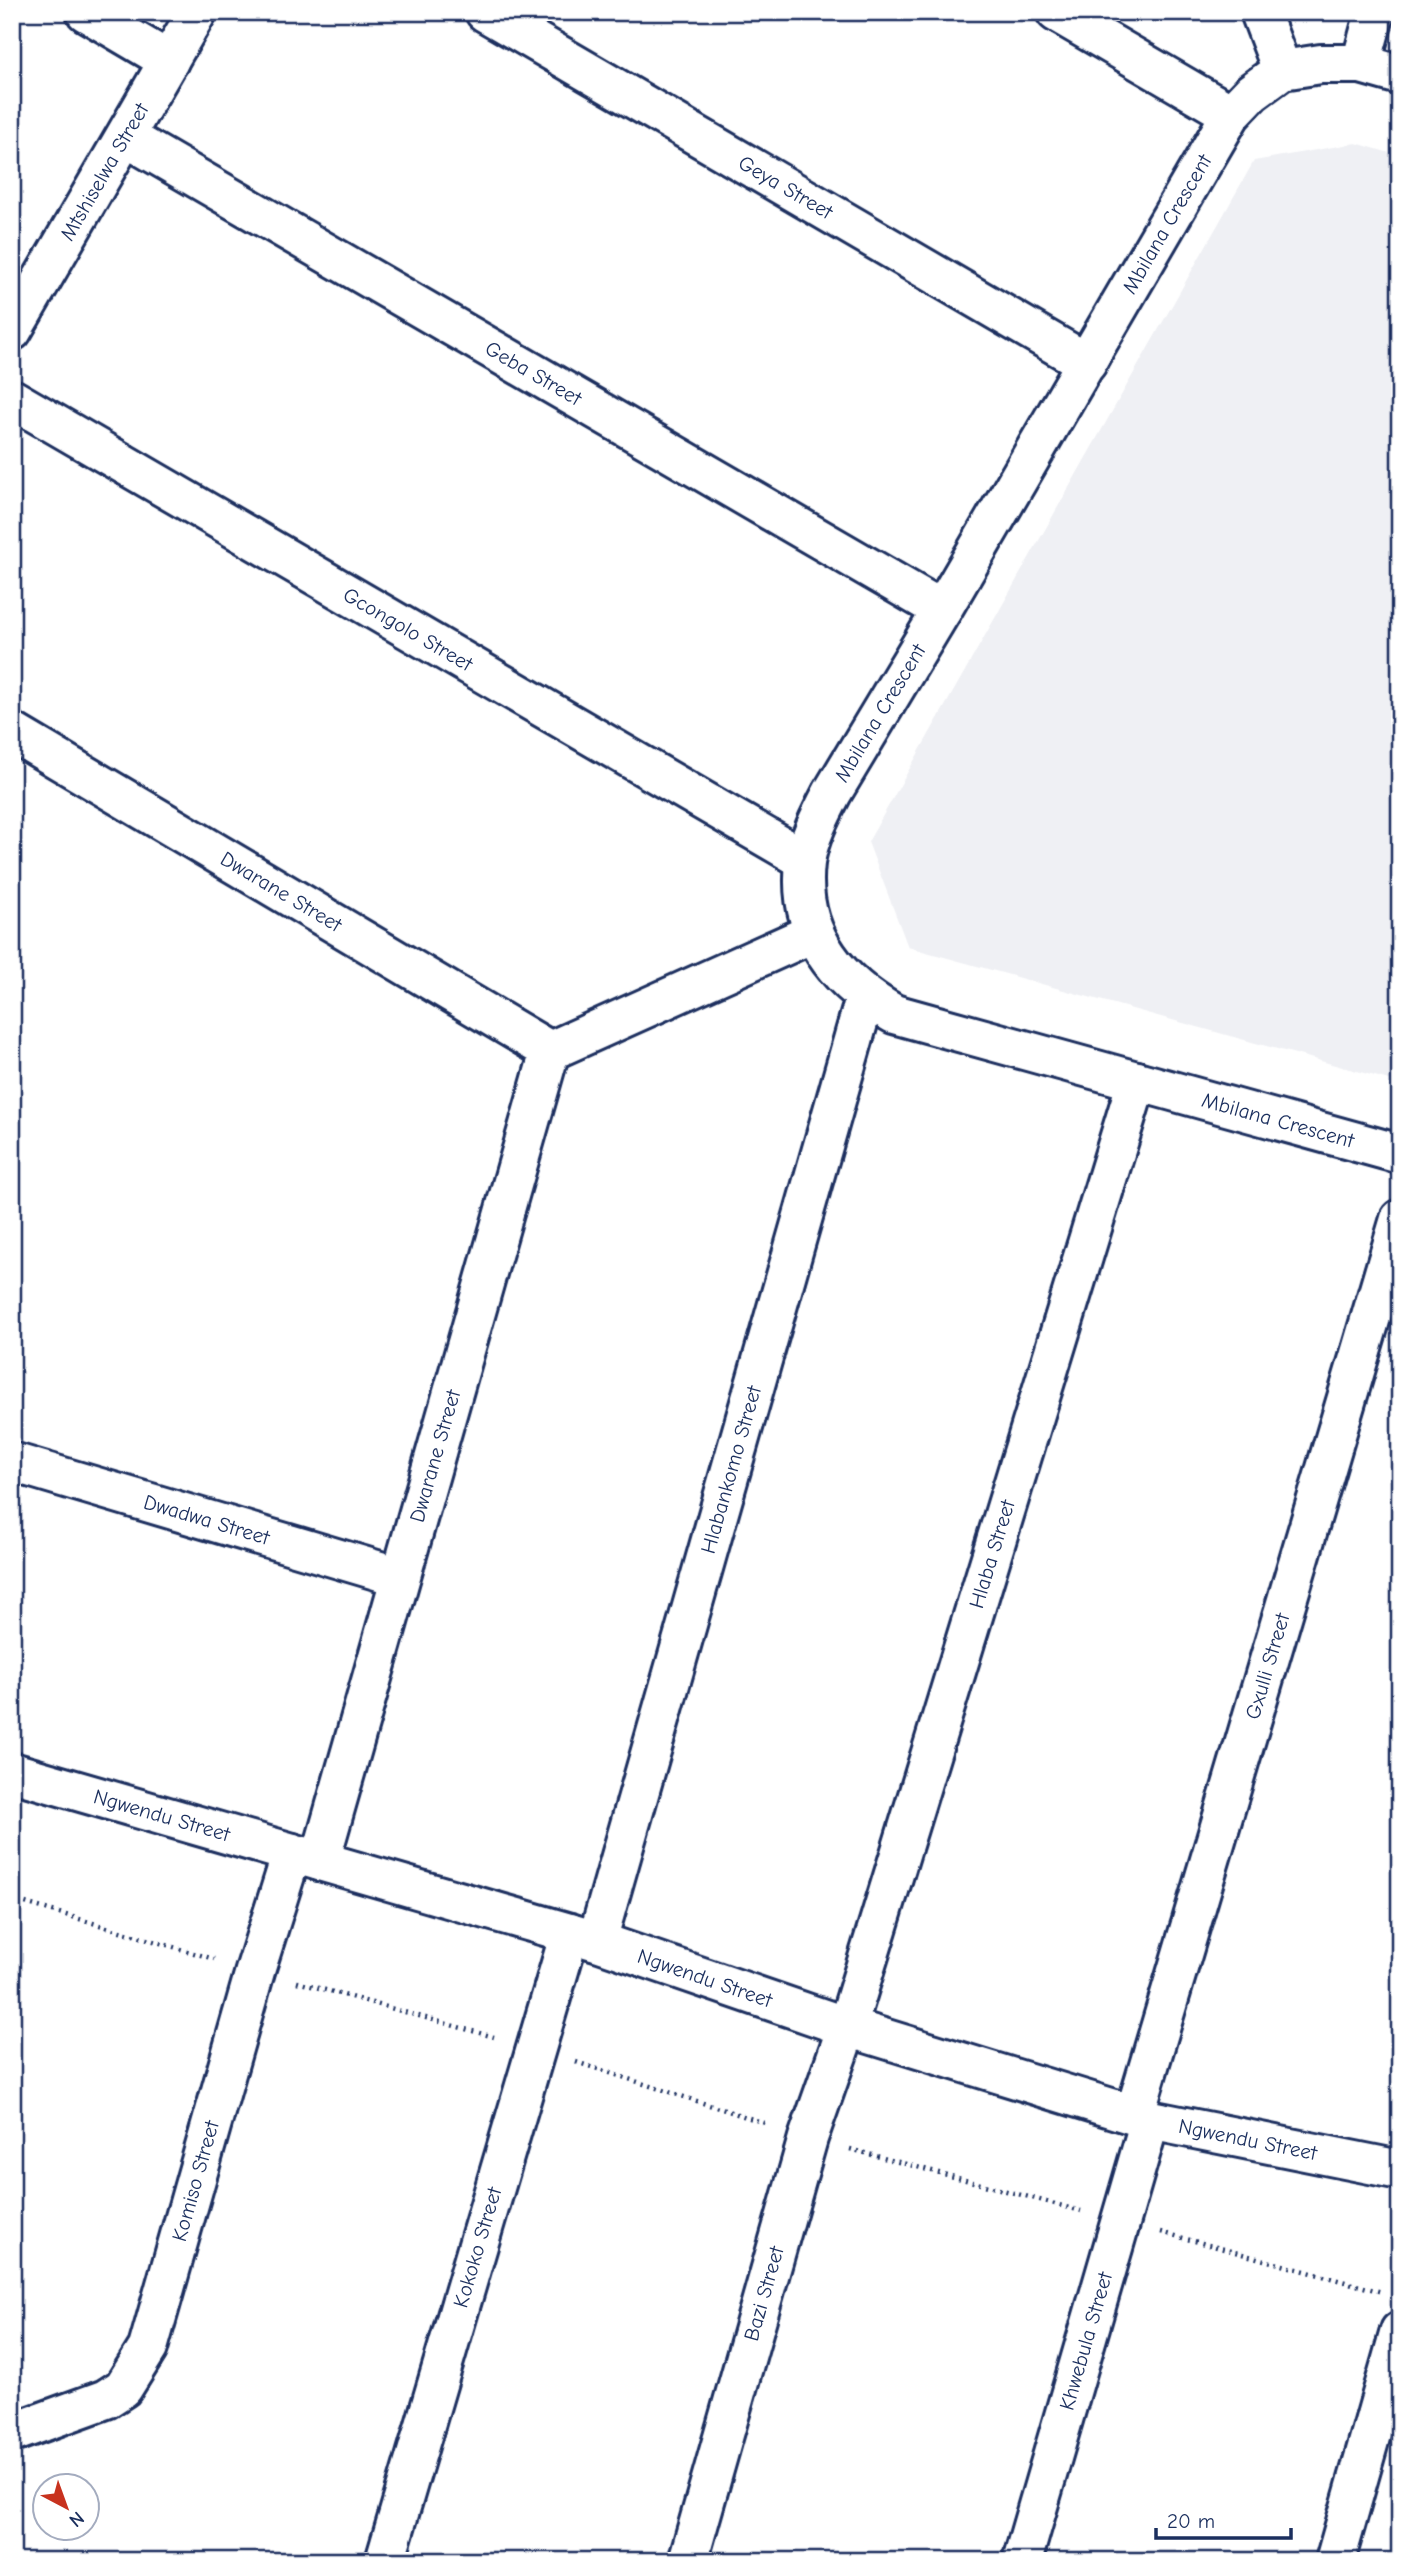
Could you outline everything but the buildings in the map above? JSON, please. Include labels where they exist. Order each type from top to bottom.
[{"type":"street","points":[[86,12],[169,61]]},
{"type":"street","name":"Mtshiselwa Street","points":[[17,313],[126,137],[197,12]]},
{"type":"street","name":"Geya Street","points":[[485,12],[1087,363]]},
{"type":"street","points":[[1056,12],[1231,114]]},
{"type":"street","points":[[1260,12],[1282,70]]},
{"type":"street","points":[[1361,64],[1375,12]]},
{"type":"street","name":"Mbilana Crescent","points":[[1400,75],[1361,64],[1321,64],[1282,70],[1252,92],[1231,114],[942,610],[832,793],[817,824],[805,860],[804,886],[813,933],[847,983],[894,1014],[1400,1154]]},
{"type":"street","name":"Geba Street","points":[[126,137],[942,610]]},
{"type":"street","name":"Gcongolo Street","points":[[12,399],[805,860]]},
{"type":"street","name":"Dwarane Street","points":[[12,732],[550,1051],[400,1577],[306,1857]]},
{"type":"street","points":[[550,1051],[813,933]]},
{"type":"street","name":"Hlabankomo Street","points":[[584,1937],[866,998]]},
{"type":"street","name":"Hlaba Street","points":[[847,2027],[1137,1081]]},
{"type":"street","name":"Gxulli Street","points":[[1142,2116],[1400,1219]]},
{"type":"street","name":"Dwadwa Street","points":[[12,1462],[400,1577]]},
{"type":"street","name":"Ngwendu Street","points":[[15,1781],[306,1857],[584,1937],[847,2027],[1142,2116],[1400,2170]]},
{"type":"street","name":"Komiso Street","points":[[12,2432],[106,2399],[123,2388],[148,2348],[255,1971],[306,1857]]},
{"type":"street","name":"Kokoko Street","points":[[384,2561],[535,2049],[584,1937]]},
{"type":"street","name":"Bazi Street","points":[[688,2561],[808,2138],[847,2027]]},
{"type":"street","name":"Khwebula Street","points":[[1023,2561],[1122,2221],[1142,2116]]},
{"type":"street","points":[[1335,2561],[1400,2331]]},
{"type":"path","points":[[12,1899],[255,1971],[535,2049],[808,2138],[1387,2294]]},
{"type":"shaded area","points":[[1356,143],[1400,156],[1400,1083],[908,947],[868,842],[1254,161]]}]
